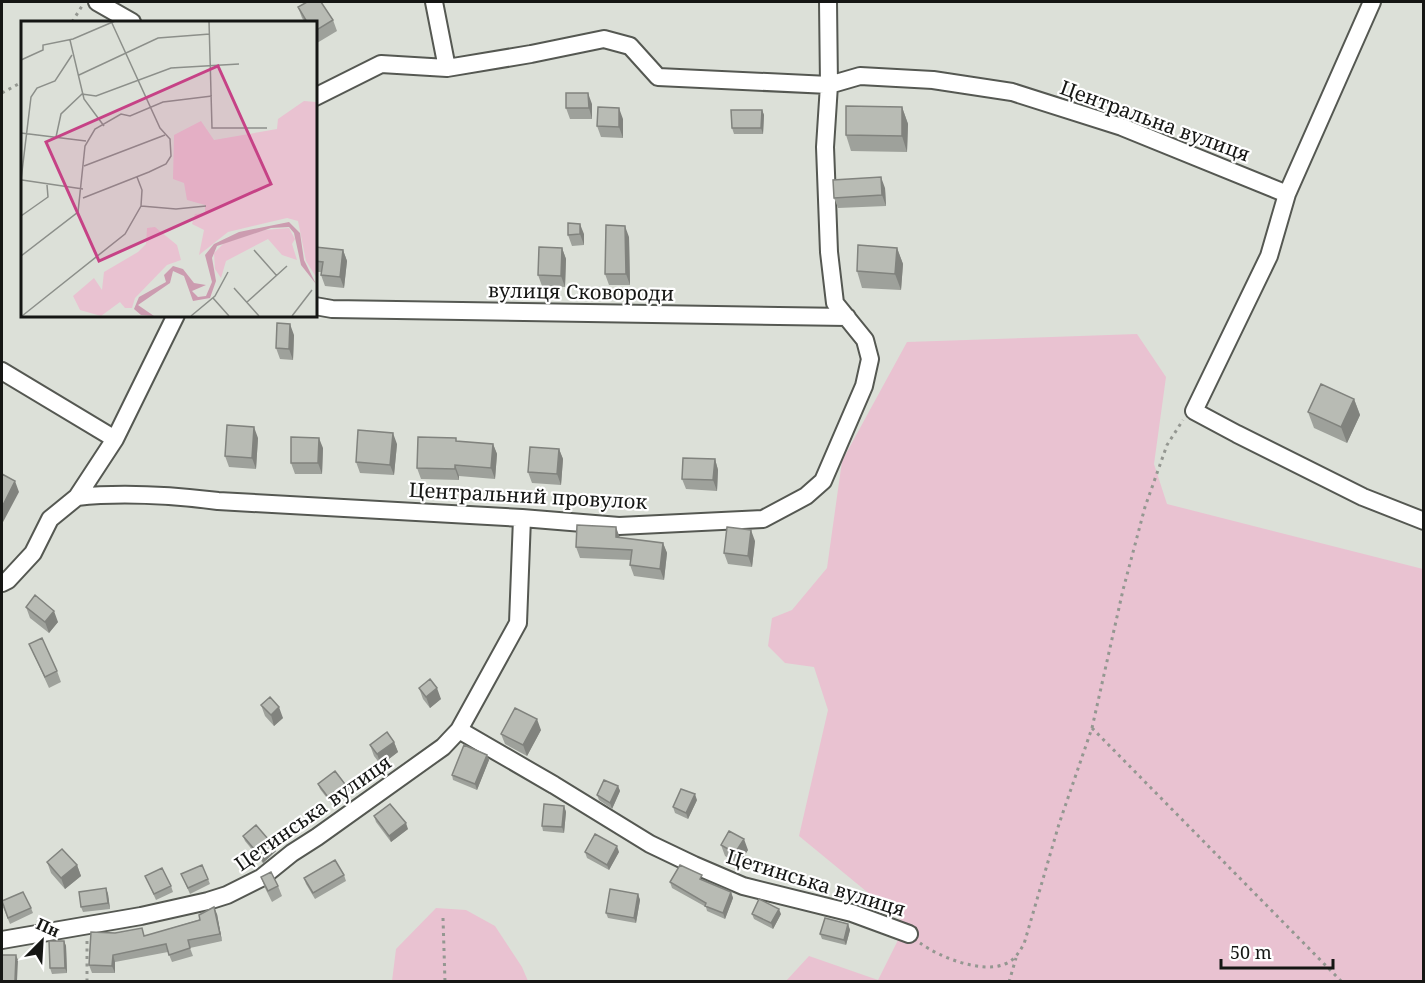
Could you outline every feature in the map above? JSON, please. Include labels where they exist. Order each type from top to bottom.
[{"type":"street","points":[[98,2],[130,21]]},
{"type":"street","points":[[434,2],[447,68]]},
{"type":"street","name":"Центральний провулок","points":[[77,497],[142,494],[218,501],[522,518],[619,526],[762,519],[806,496],[823,481],[864,386],[870,359],[865,340],[835,303],[829,252],[825,147],[829,85],[828,2]]},
{"type":"street","points":[[1371,2],[1287,194],[1269,255],[1194,411],[1363,497],[1424,521]]},
{"type":"street","name":"Центральна вулиця","points":[[316,96],[381,64],[447,68],[604,39],[630,46],[658,77],[829,85],[860,76],[933,80],[1011,92],[1122,127],[1287,194]]},
{"type":"street","name":"вулиця Сковороди","points":[[316,306],[332,309],[847,317]]},
{"type":"street","points":[[2,583],[8,580],[33,553],[50,519],[77,497],[115,439],[176,316]]},
{"type":"street","points":[[2,371],[115,439]]},
{"type":"street","name":"Цетинська вулиця","points":[[2,940],[141,916],[227,895],[261,878],[443,747],[459,730],[518,623],[522,518]]},
{"type":"street","name":"Цетинська вулиця","points":[[459,730],[650,844],[694,865],[743,886],[852,913],[909,934]]},
{"type":"path","points":[[73,21],[85,2]]},
{"type":"path","points":[[2,93],[21,83]]},
{"type":"path","points":[[1009,981],[1016,957],[1024,944],[1059,824],[1092,728],[1123,590],[1145,507],[1167,445],[1180,421],[1194,411]]},
{"type":"path","points":[[1092,728],[1341,981]]},
{"type":"path","points":[[443,918],[445,981]]},
{"type":"path","points":[[86,927],[87,981]]},
{"type":"path","points":[[909,934],[926,948],[956,962],[987,967],[1003,965],[1016,957]]},
{"type":"shaded area","points":[[1137,334],[1166,377],[1154,464],[1167,504],[1423,569],[1423,981],[786,981],[809,956],[878,980],[906,924],[799,836],[828,710],[814,667],[785,663],[768,646],[772,618],[792,610],[827,568],[842,461],[907,342]]},
{"type":"shaded area","points":[[436,908],[466,910],[495,926],[522,967],[528,981],[392,981],[396,949]]},
{"type":"building","points":[[307,2],[321,2],[333,20],[316,30],[316,21],[306,21],[298,7]]},
{"type":"building","points":[[566,93],[588,93],[589,108],[566,108]]},
{"type":"building","points":[[846,106],[902,107],[902,136],[846,135]]},
{"type":"building","points":[[598,107],[619,108],[619,127],[597,126]]},
{"type":"building","points":[[731,110],[762,110],[761,128],[732,128]]},
{"type":"building","points":[[881,177],[882,195],[834,198],[833,180]]},
{"type":"building","points":[[568,223],[580,224],[580,234],[568,235]]},
{"type":"building","points":[[606,225],[625,226],[626,274],[605,274]]},
{"type":"building","points":[[858,245],[897,248],[895,274],[857,271]]},
{"type":"building","points":[[316,247],[343,250],[340,277],[321,275],[323,262],[316,261]]},
{"type":"building","points":[[539,247],[562,248],[561,276],[538,275]]},
{"type":"building","points":[[277,323],[290,324],[289,349],[276,348]]},
{"type":"building","points":[[1321,384],[1354,399],[1341,427],[1308,412]]},
{"type":"building","points":[[227,425],[254,427],[252,458],[225,456]]},
{"type":"building","points":[[358,430],[393,433],[390,465],[356,462]]},
{"type":"building","points":[[291,437],[319,438],[318,463],[291,463]]},
{"type":"building","points":[[418,437],[456,438],[456,441],[493,444],[491,468],[455,465],[455,469],[417,468]]},
{"type":"building","points":[[530,447],[559,449],[557,474],[528,472]]},
{"type":"building","points":[[683,458],[715,459],[713,480],[682,479]]},
{"type":"building","points":[[2,474],[15,481],[2,507]]},
{"type":"building","points":[[577,525],[616,527],[616,537],[663,543],[660,569],[630,565],[632,550],[576,547]]},
{"type":"building","points":[[727,527],[751,530],[748,556],[724,553]]},
{"type":"building","points":[[35,595],[54,611],[45,622],[26,607]]},
{"type":"building","points":[[42,638],[57,671],[45,677],[29,644]]},
{"type":"building","points":[[430,679],[437,688],[426,697],[419,688]]},
{"type":"building","points":[[270,697],[279,707],[271,715],[261,705]]},
{"type":"building","points":[[515,708],[537,719],[523,745],[501,734]]},
{"type":"building","points":[[387,732],[394,742],[377,754],[370,745]]},
{"type":"building","points":[[464,745],[487,755],[475,784],[452,775]]},
{"type":"building","points":[[335,771],[348,788],[331,801],[318,784]]},
{"type":"building","points":[[604,780],[618,786],[610,803],[597,795]]},
{"type":"building","points":[[681,789],[695,794],[686,813],[673,807]]},
{"type":"building","points":[[390,804],[406,823],[389,836],[374,816]]},
{"type":"building","points":[[544,804],[564,806],[562,827],[542,826]]},
{"type":"building","points":[[256,825],[274,846],[261,857],[243,836]]},
{"type":"building","points":[[729,831],[744,839],[735,853],[721,845]]},
{"type":"building","points":[[595,834],[617,846],[607,865],[585,852]]},
{"type":"building","points":[[62,849],[77,865],[61,878],[47,862]]},
{"type":"building","points":[[335,860],[344,875],[313,893],[304,878]]},
{"type":"building","points":[[202,865],[208,879],[188,888],[181,874]]},
{"type":"building","points":[[680,865],[702,875],[700,879],[731,892],[723,913],[705,906],[706,903],[670,882]]},
{"type":"building","points":[[162,868],[171,886],[154,894],[145,876]]},
{"type":"building","points":[[271,872],[278,886],[268,891],[261,877]]},
{"type":"building","points":[[106,888],[108,903],[81,907],[79,892]]},
{"type":"building","points":[[610,889],[638,894],[634,918],[606,913]]},
{"type":"building","points":[[23,892],[31,908],[8,918],[2,901]]},
{"type":"building","points":[[759,899],[779,909],[771,923],[752,914]]},
{"type":"building","points":[[214,907],[220,934],[188,940],[190,948],[169,955],[166,944],[113,955],[112,966],[89,965],[91,932],[115,933],[142,928],[144,936],[200,920],[199,915]]},
{"type":"building","points":[[825,918],[848,924],[844,940],[820,934]]},
{"type":"building","points":[[49,941],[64,941],[65,968],[50,968]]},
{"type":"building","points":[[2,955],[16,955],[15,981],[2,981]]}]
